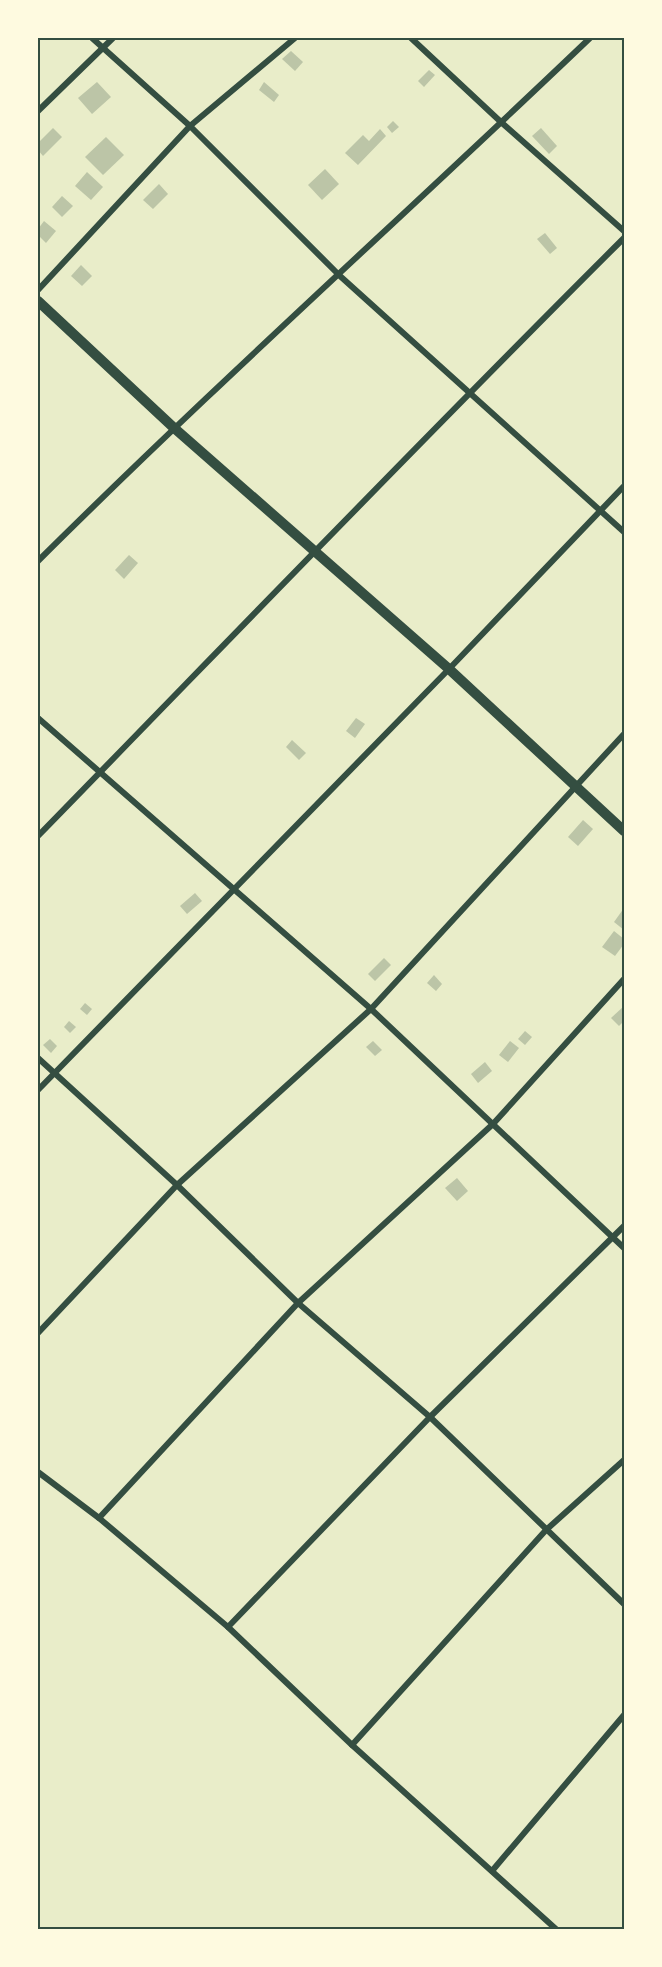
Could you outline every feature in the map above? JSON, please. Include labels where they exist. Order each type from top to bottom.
[{"type":"street","points":[[92,38],[190,126],[340,276],[624,532]]},
{"type":"street","points":[[38,111],[113,38]]},
{"type":"street","points":[[38,290],[190,126],[295,38]]},
{"type":"street","points":[[411,38],[502,123],[624,231]]},
{"type":"street","points":[[38,561],[173,427],[340,276],[591,38]]},
{"type":"street","points":[[38,836],[317,552],[468,393],[624,238]]},
{"type":"street","points":[[38,301],[173,427],[449,669],[624,831]]},
{"type":"street","points":[[38,1090],[449,669],[624,486]]},
{"type":"street","points":[[38,718],[371,1009],[624,1248]]},
{"type":"street","points":[[38,1333],[177,1185],[371,1009],[624,734]]},
{"type":"street","points":[[99,1518],[298,1303],[493,1124],[624,980]]},
{"type":"street","points":[[38,1058],[177,1185],[298,1303],[430,1416],[624,1604]]},
{"type":"street","points":[[228,1627],[430,1416],[624,1226]]},
{"type":"street","points":[[352,1745],[546,1530],[624,1460]]},
{"type":"street","points":[[38,1472],[99,1518],[228,1627],[352,1745],[558,1929]]},
{"type":"street","points":[[492,1871],[624,1715]]},
{"type":"building","points":[[291,51],[303,62],[295,71],[282,59]]},
{"type":"building","points":[[429,70],[435,75],[424,87],[418,81]]},
{"type":"building","points":[[97,82],[111,97],[92,114],[78,98]]},
{"type":"building","points":[[264,82],[279,95],[274,102],[259,90]]},
{"type":"building","points":[[393,121],[399,127],[392,133],[387,127]]},
{"type":"building","points":[[53,128],[62,137],[43,156],[38,150],[38,143]]},
{"type":"building","points":[[541,128],[557,146],[549,154],[532,136]]},
{"type":"building","points":[[380,129],[386,136],[358,165],[345,153],[363,135],[369,141]]},
{"type":"building","points":[[106,137],[124,155],[103,175],[85,157]]},
{"type":"building","points":[[325,169],[339,184],[322,200],[308,185]]},
{"type":"building","points":[[87,172],[103,187],[91,200],[75,186]]},
{"type":"building","points":[[159,184],[168,194],[153,209],[143,200]]},
{"type":"building","points":[[62,196],[73,206],[62,217],[52,207]]},
{"type":"building","points":[[44,221],[56,231],[46,243],[38,235],[38,229]]},
{"type":"building","points":[[545,233],[557,248],[550,254],[537,239]]},
{"type":"building","points":[[81,265],[92,276],[82,286],[71,276]]},
{"type":"building","points":[[129,555],[138,563],[124,579],[115,570]]},
{"type":"building","points":[[356,718],[365,724],[355,738],[346,731]]},
{"type":"building","points":[[292,740],[306,753],[299,760],[286,747]]},
{"type":"building","points":[[583,820],[593,829],[578,846],[568,837]]},
{"type":"building","points":[[195,893],[202,901],[187,914],[180,906]]},
{"type":"building","points":[[624,908],[624,930],[614,922]]},
{"type":"building","points":[[614,931],[624,939],[624,944],[615,956],[602,947]]},
{"type":"building","points":[[384,958],[391,965],[375,981],[368,974]]},
{"type":"building","points":[[434,975],[442,984],[436,991],[427,983]]},
{"type":"building","points":[[85,1003],[92,1009],[87,1015],[80,1009]]},
{"type":"building","points":[[624,1006],[624,1021],[619,1026],[611,1018]]},
{"type":"building","points":[[69,1021],[76,1027],[70,1033],[64,1027]]},
{"type":"building","points":[[525,1031],[532,1037],[525,1045],[518,1039]]},
{"type":"building","points":[[50,1039],[57,1046],[51,1053],[43,1045]]},
{"type":"building","points":[[373,1041],[382,1050],[375,1056],[366,1047]]},
{"type":"building","points":[[510,1041],[519,1048],[508,1062],[499,1055]]},
{"type":"building","points":[[485,1062],[492,1071],[478,1083],[471,1074]]},
{"type":"building","points":[[457,1178],[468,1191],[457,1201],[445,1188]]}]
